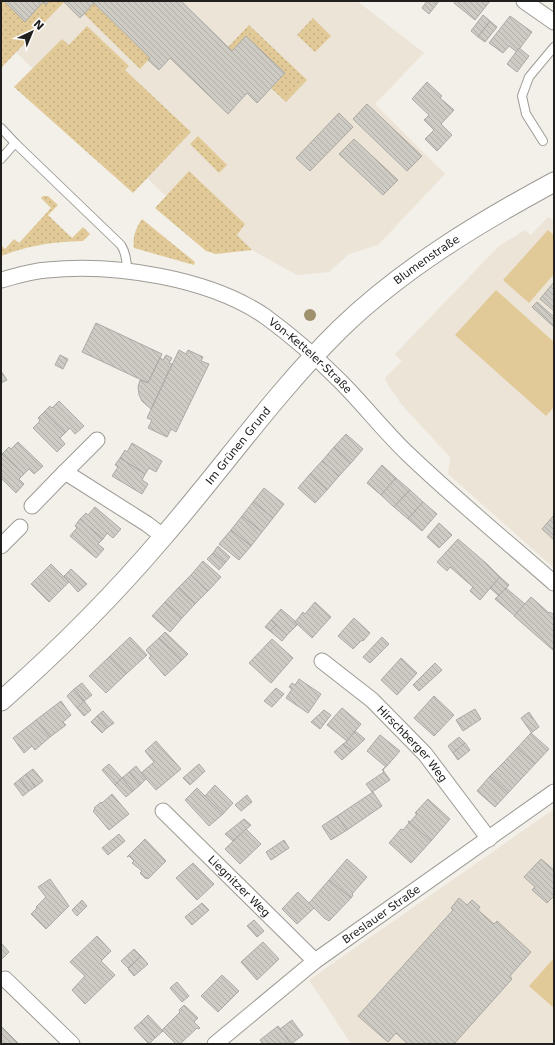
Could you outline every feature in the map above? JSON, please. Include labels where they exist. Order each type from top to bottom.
[{"type":"street","points":[[524,1],[554,22]]},
{"type":"street","name":"Blumenstraße","points":[[314,356],[365,306],[419,264],[463,234],[554,182]]},
{"type":"street","name":"Von-Ketteler-Straße","points":[[1,280],[27,273],[47,270],[127,270],[199,286],[236,300],[266,317],[314,356],[340,381],[409,454],[554,583]]},
{"type":"street","name":"Im Grünen Grund","points":[[1,701],[37,669],[85,622],[164,537],[285,389],[314,356]]},
{"type":"street","points":[[32,506],[98,440]]},
{"type":"street","points":[[65,472],[147,524],[164,537]]},
{"type":"street","points":[[1,546],[20,527]]},
{"type":"street","name":"Hirschberger Weg","points":[[322,661],[372,700],[425,754],[488,839]]},
{"type":"street","name":"Breslauer Straße","points":[[215,1044],[230,1039],[315,961],[554,792]]},
{"type":"street","name":"Liegnitzer Weg","points":[[163,811],[315,961]]},
{"type":"street","points":[[5,979],[72,1044]]},
{"type":"lane","points":[[543,141],[526,114],[522,96],[529,77],[554,46]]},
{"type":"lane","points":[[1,128],[121,244],[127,259],[127,270]]},
{"type":"lane","points":[[1,159],[15,143]]},
{"type":"shaded area","points":[[1,1],[357,1],[424,53],[375,104],[445,174],[378,245],[349,254],[329,272],[297,275],[252,250],[166,196],[1,38]]},
{"type":"shaded area","points":[[1,1],[4,1],[25,21],[43,2],[46,4],[49,1],[65,1],[1,68]]},
{"type":"shaded area","points":[[94,3],[150,58],[140,69],[84,14]]},
{"type":"shaded area","points":[[313,18],[331,36],[315,52],[297,35]]},
{"type":"shaded area","points":[[249,25],[307,80],[286,102],[271,88],[285,73],[246,36],[232,51],[228,47]]},
{"type":"shaded area","points":[[87,26],[129,66],[125,70],[191,132],[133,193],[14,87],[62,39],[69,45]]},
{"type":"shaded area","points":[[198,136],[227,165],[219,173],[190,144]]},
{"type":"shaded area","points":[[189,171],[245,224],[237,235],[252,250],[216,254],[206,251],[155,208]]},
{"type":"shaded area","points":[[43,196],[48,196],[58,205],[48,215],[72,238],[83,227],[90,234],[83,241],[41,245],[1,256],[1,245],[5,249],[14,239],[19,243],[51,208],[41,198]]},
{"type":"shaded area","points":[[548,217],[554,220],[554,568],[448,474],[450,457],[402,405],[385,378],[402,361],[395,354],[499,246],[525,230],[531,235]]},
{"type":"shaded area","points":[[142,219],[195,262],[194,265],[134,248],[135,233]]},
{"type":"shaded area","points":[[548,230],[554,235],[554,274],[529,303],[503,280]]},
{"type":"shaded area","points":[[496,290],[554,342],[554,407],[546,416],[455,335]]},
{"type":"shaded area","points":[[554,809],[554,1044],[351,1044],[309,980]]},
{"type":"shaded area","points":[[554,958],[554,1008],[529,986]]},
{"type":"building","points":[[4,1],[49,1],[46,5],[43,2],[25,22]]},
{"type":"building","points":[[92,1],[94,3],[80,18],[64,2]]},
{"type":"building","points":[[92,1],[181,1],[232,51],[246,36],[285,73],[257,103],[247,93],[228,114],[170,58],[159,70],[148,60],[150,58]]},
{"type":"building","points":[[427,1],[439,1],[429,14],[422,8]]},
{"type":"building","points":[[455,1],[490,1],[475,20],[454,3]]},
{"type":"building","points":[[483,15],[490,21],[478,37],[471,31]]},
{"type":"building","points":[[510,16],[532,32],[517,52],[509,46],[503,53],[489,43]]},
{"type":"building","points":[[490,21],[497,27],[485,42],[478,37]]},
{"type":"building","points":[[519,48],[529,56],[517,72],[507,64]]},
{"type":"building","points":[[427,82],[442,96],[440,98],[454,110],[441,124],[452,135],[437,151],[425,139],[434,130],[424,120],[429,115],[412,99]]},
{"type":"building","points":[[367,104],[422,156],[407,171],[353,119]]},
{"type":"building","points":[[339,113],[353,127],[310,171],[296,158]]},
{"type":"building","points":[[354,139],[398,180],[383,195],[339,154]]},
{"type":"building","points":[[554,282],[554,311],[540,299]]},
{"type":"building","points":[[537,302],[554,317],[554,327],[532,307]]},
{"type":"building","points":[[96,323],[162,354],[148,383],[82,352]]},
{"type":"building","points":[[179,350],[186,354],[188,350],[203,357],[201,361],[209,364],[176,432],[171,429],[167,437],[148,428],[152,420],[147,418]]},
{"type":"building","points":[[60,355],[68,359],[63,369],[55,365]]},
{"type":"building","points":[[166,355],[172,358],[169,363],[172,364],[151,409],[142,401],[139,395],[138,387],[140,380],[148,383],[160,358],[163,360]]},
{"type":"building","points":[[1,371],[7,380],[1,383]]},
{"type":"building","points":[[59,401],[84,426],[75,434],[70,428],[65,433],[44,412],[50,406],[52,408]]},
{"type":"building","points":[[44,412],[65,433],[60,438],[65,444],[57,452],[33,428],[40,421],[38,418]]},
{"type":"building","points":[[346,434],[363,449],[351,463],[334,447]]},
{"type":"building","points":[[18,442],[43,466],[34,474],[29,469],[24,474],[2,454],[9,447],[11,449]]},
{"type":"building","points":[[132,443],[162,461],[156,472],[149,468],[145,474],[120,458],[125,450],[127,452]]},
{"type":"building","points":[[334,447],[351,463],[339,476],[322,461]]},
{"type":"building","points":[[2,454],[24,474],[19,479],[24,484],[16,493],[1,478]]},
{"type":"building","points":[[120,458],[145,474],[142,480],[148,484],[142,494],[112,476],[118,467],[115,465]]},
{"type":"building","points":[[322,461],[339,476],[327,490],[310,474]]},
{"type":"building","points":[[382,465],[396,478],[381,495],[367,483]]},
{"type":"building","points":[[310,474],[327,490],[315,503],[298,488]]},
{"type":"building","points":[[396,478],[410,490],[394,507],[381,495]]},
{"type":"building","points":[[264,488],[284,504],[273,518],[253,502]]},
{"type":"building","points":[[410,490],[423,502],[408,519],[394,507]]},
{"type":"building","points":[[253,502],[273,518],[262,532],[242,516]]},
{"type":"building","points":[[423,502],[437,514],[422,531],[408,519]]},
{"type":"building","points":[[95,507],[121,529],[113,538],[107,533],[103,539],[80,519],[86,513],[88,515]]},
{"type":"building","points":[[554,515],[554,540],[542,529]]},
{"type":"building","points":[[242,516],[262,532],[251,546],[231,530]]},
{"type":"building","points":[[80,519],[103,539],[98,544],[104,549],[96,558],[70,536],[77,528],[75,526]]},
{"type":"building","points":[[439,523],[452,535],[439,548],[427,537]]},
{"type":"building","points":[[231,530],[251,546],[239,560],[219,544]]},
{"type":"building","points":[[458,539],[500,577],[480,600],[470,591],[473,587],[450,567],[447,571],[437,562]]},
{"type":"building","points":[[218,546],[230,557],[225,563],[213,553]]},
{"type":"building","points":[[213,553],[225,563],[219,570],[207,559]]},
{"type":"building","points":[[203,561],[221,577],[208,591],[191,575]]},
{"type":"building","points":[[51,564],[69,582],[49,602],[31,584]]},
{"type":"building","points":[[71,569],[87,584],[78,592],[64,576]]},
{"type":"building","points":[[191,575],[208,591],[195,604],[178,588]]},
{"type":"building","points":[[500,577],[509,585],[499,596],[490,588]]},
{"type":"building","points":[[178,588],[195,604],[182,618],[165,602]]},
{"type":"building","points":[[506,588],[525,604],[515,616],[495,599]]},
{"type":"building","points":[[531,597],[549,613],[550,612],[554,615],[554,651],[514,616]]},
{"type":"building","points":[[165,602],[182,618],[170,632],[152,616]]},
{"type":"building","points":[[315,602],[331,617],[312,638],[295,622],[303,612],[305,614]]},
{"type":"building","points":[[281,609],[295,621],[297,625],[287,635],[271,620]]},
{"type":"building","points":[[354,618],[370,633],[353,649],[338,636]]},
{"type":"building","points":[[271,620],[276,625],[270,631],[265,627]]},
{"type":"building","points":[[276,625],[287,635],[282,641],[270,631]]},
{"type":"building","points":[[165,632],[188,654],[182,660],[159,638]]},
{"type":"building","points":[[130,637],[147,655],[126,674],[109,657]]},
{"type":"building","points":[[382,637],[389,644],[370,663],[363,657]]},
{"type":"building","points":[[159,638],[182,660],[165,676],[149,658],[151,656],[146,650]]},
{"type":"building","points":[[272,639],[293,658],[271,683],[249,663]]},
{"type":"building","points":[[109,657],[126,674],[106,693],[89,676]]},
{"type":"building","points":[[401,658],[417,673],[397,695],[381,680]]},
{"type":"building","points":[[435,663],[442,670],[419,691],[413,685]]},
{"type":"building","points":[[299,679],[321,694],[308,713],[286,698],[292,689],[289,687],[292,683],[295,685]]},
{"type":"building","points":[[82,683],[92,695],[84,701],[74,689]]},
{"type":"building","points":[[276,688],[284,694],[272,707],[264,701]]},
{"type":"building","points":[[74,689],[84,701],[77,708],[67,696]]},
{"type":"building","points":[[434,696],[454,715],[434,736],[414,718]]},
{"type":"building","points":[[61,701],[71,715],[63,722],[66,725],[50,737],[36,720]]},
{"type":"building","points":[[84,701],[91,710],[84,716],[77,708]]},
{"type":"building","points":[[342,708],[361,724],[347,741],[327,725]]},
{"type":"building","points":[[475,709],[481,719],[463,731],[456,720]]},
{"type":"building","points":[[324,710],[331,715],[320,729],[311,722]]},
{"type":"building","points":[[103,711],[114,723],[107,728],[97,716]]},
{"type":"building","points":[[529,712],[539,727],[531,733],[521,718]]},
{"type":"building","points":[[97,716],[107,728],[102,733],[91,722]]},
{"type":"building","points":[[36,720],[50,737],[35,750],[32,746],[24,753],[13,738]]},
{"type":"building","points":[[355,731],[365,739],[352,751],[343,744]]},
{"type":"building","points":[[531,733],[549,749],[535,764],[517,748]]},
{"type":"building","points":[[380,735],[400,751],[386,767],[367,751]]},
{"type":"building","points":[[459,737],[465,743],[453,753],[448,746]]},
{"type":"building","points":[[156,741],[181,769],[156,790],[141,773],[154,762],[145,751]]},
{"type":"building","points":[[465,743],[470,750],[458,760],[453,753]]},
{"type":"building","points":[[343,744],[352,751],[342,760],[334,752]]},
{"type":"building","points":[[517,748],[535,764],[521,779],[504,762]]},
{"type":"building","points":[[504,762],[521,779],[508,793],[490,776]]},
{"type":"building","points":[[109,764],[122,778],[115,785],[102,770]]},
{"type":"building","points":[[199,764],[205,771],[190,785],[183,778]]},
{"type":"building","points":[[136,766],[146,779],[140,785],[129,772]]},
{"type":"building","points":[[386,766],[383,770],[390,780],[372,792],[366,784],[384,772],[382,770]]},
{"type":"building","points":[[33,769],[43,781],[35,787],[26,774]]},
{"type":"building","points":[[129,772],[140,785],[133,791],[122,778]]},
{"type":"building","points":[[26,774],[35,787],[29,791],[20,779]]},
{"type":"building","points":[[490,776],[508,793],[495,807],[477,791]]},
{"type":"building","points":[[122,778],[133,791],[126,797],[115,785]]},
{"type":"building","points":[[20,779],[29,791],[23,796],[14,784]]},
{"type":"building","points":[[215,785],[233,803],[223,814],[205,796]]},
{"type":"building","points":[[197,788],[223,814],[209,826],[185,800]]},
{"type":"building","points":[[373,792],[382,806],[347,830],[337,816]]},
{"type":"building","points":[[112,794],[129,814],[109,830],[93,811],[95,809],[94,808]]},
{"type":"building","points":[[247,795],[252,802],[241,811],[235,805]]},
{"type":"building","points":[[428,799],[450,819],[431,841],[408,821],[410,822],[417,814],[415,813]]},
{"type":"building","points":[[337,816],[347,830],[331,840],[322,826]]},
{"type":"building","points":[[244,819],[251,825],[233,841],[225,834]]},
{"type":"building","points":[[408,821],[431,841],[411,863],[389,843],[401,829],[403,830],[409,823]]},
{"type":"building","points":[[246,829],[261,844],[240,864],[225,849]]},
{"type":"building","points":[[119,834],[125,841],[108,855],[102,848]]},
{"type":"building","points":[[145,839],[166,861],[148,879],[140,873],[142,871],[132,863],[134,861],[129,856],[127,857]]},
{"type":"building","points":[[284,840],[289,848],[271,860],[266,852]]},
{"type":"building","points":[[347,859],[367,877],[352,894],[353,895],[351,898],[329,880]]},
{"type":"building","points":[[541,859],[554,870],[554,896],[547,903],[532,890],[535,887],[524,877]]},
{"type":"building","points":[[193,863],[214,884],[197,900],[176,878]]},
{"type":"building","points":[[50,879],[69,906],[46,929],[31,914],[46,897],[38,887]]},
{"type":"building","points":[[329,880],[351,898],[329,921],[309,903]]},
{"type":"building","points":[[298,892],[314,908],[297,924],[282,909]]},
{"type":"building","points":[[459,898],[467,905],[472,900],[480,907],[478,910],[494,924],[497,921],[531,952],[510,976],[512,979],[454,1044],[408,1044],[396,1033],[388,1042],[358,1016],[453,910],[451,908]]},
{"type":"building","points":[[82,900],[87,906],[77,916],[72,910]]},
{"type":"building","points":[[202,903],[209,910],[192,925],[185,917]]},
{"type":"building","points":[[254,920],[264,931],[257,937],[247,926]]},
{"type":"building","points":[[97,936],[111,951],[101,961],[115,975],[85,1004],[72,990],[85,976],[70,962]]},
{"type":"building","points":[[263,942],[279,959],[257,980],[241,962]]},
{"type":"building","points":[[1,943],[9,952],[1,960]]},
{"type":"building","points":[[134,949],[141,956],[128,968],[121,961]]},
{"type":"building","points":[[141,956],[148,964],[134,976],[128,969]]},
{"type":"building","points":[[222,975],[239,991],[218,1012],[201,996]]},
{"type":"building","points":[[177,982],[189,996],[182,1002],[170,988]]},
{"type":"building","points":[[184,1005],[198,1018],[194,1022],[200,1028],[197,1028],[180,1044],[176,1044],[162,1030],[180,1012],[179,1010]]},
{"type":"building","points":[[148,1015],[163,1031],[155,1038],[141,1022]]},
{"type":"building","points":[[292,1020],[303,1035],[291,1044],[280,1029]]},
{"type":"building","points":[[141,1022],[155,1038],[149,1044],[134,1028]]},
{"type":"building","points":[[1,1026],[19,1044],[1,1044]]},
{"type":"building","points":[[278,1026],[291,1044],[263,1044],[260,1040]]}]
